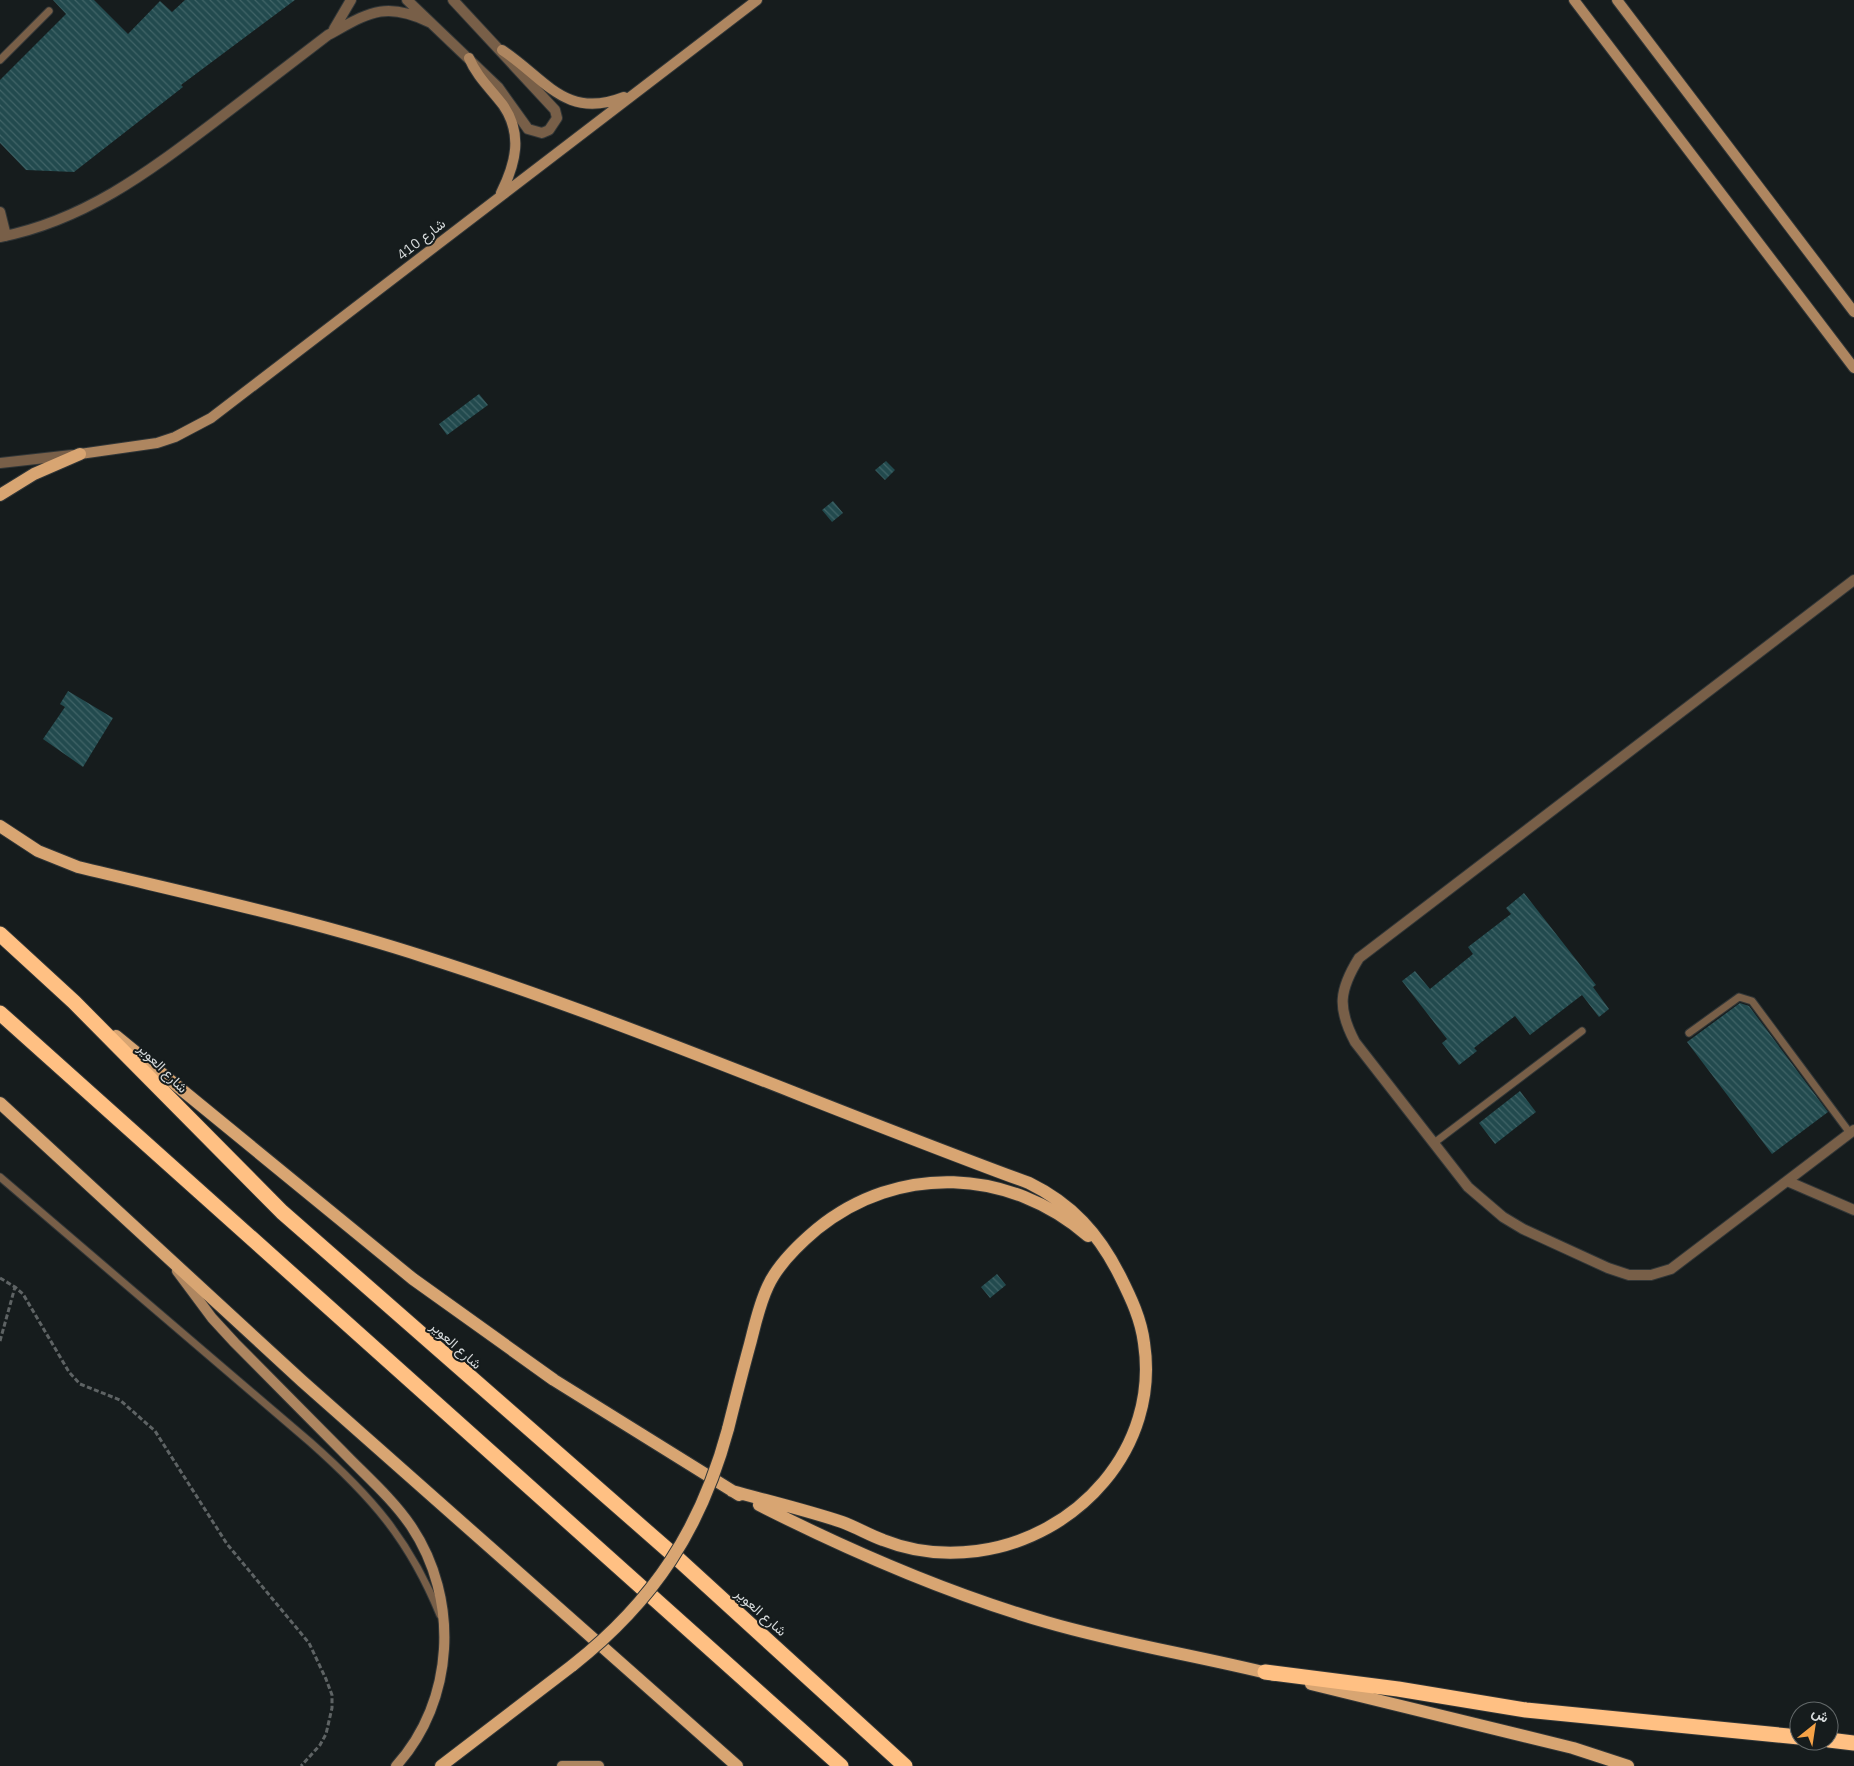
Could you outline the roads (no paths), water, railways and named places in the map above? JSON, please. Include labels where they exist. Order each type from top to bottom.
[{"type":"highway","name":"شارع العوير","points":[[0,934],[74,1002],[282,1212],[677,1558],[905,1766]]},
{"type":"highway","points":[[0,1014],[840,1766]]},
{"type":"highway","points":[[1265,1672],[1398,1689],[1526,1710],[1789,1737]]},
{"type":"highway","points":[[1839,1741],[1854,1743]]},
{"type":"main road","points":[[0,495],[34,474],[80,454]]},
{"type":"main road","points":[[0,826],[38,851],[78,867],[338,930],[519,988],[613,1022],[1029,1183],[1058,1199],[1088,1225],[1111,1257],[1139,1320],[1144,1343],[1146,1364],[1141,1406],[1127,1447],[1104,1484],[1090,1499],[1056,1524],[1031,1537],[997,1548],[954,1553],[933,1552],[912,1549],[885,1541],[842,1522],[732,1491]]},
{"type":"main road","points":[[74,1002],[413,1279],[554,1380],[732,1491],[850,1550],[996,1606],[1106,1638],[1265,1672],[1573,1748],[1628,1766]]},
{"type":"main road","points":[[0,1103],[172,1264],[737,1766]]},
{"type":"main road","points":[[441,1766],[573,1664],[624,1620],[656,1584],[672,1560],[700,1509],[711,1483],[728,1429],[759,1307],[768,1286],[779,1268],[808,1236],[844,1210],[888,1191],[935,1182],[983,1184],[1030,1197],[1072,1221],[1106,1255],[1120,1275]]},
{"type":"street","points":[[328,35],[340,22],[351,0]]},
{"type":"street","points":[[407,0],[469,58],[505,95],[528,129],[535,132],[550,130],[557,118],[555,110],[502,50],[453,0]]},
{"type":"street","name":"شارع 410","points":[[80,454],[157,443],[175,437],[211,418],[756,0]]},
{"type":"street","points":[[1574,0],[1854,368]]},
{"type":"street","points":[[1617,0],[1854,312]]},
{"type":"street","points":[[0,212],[3,237],[70,215],[130,184],[328,35],[362,15],[376,11],[403,10],[429,22]]},
{"type":"street","points":[[502,50],[555,93],[574,102],[585,105],[606,104],[636,92]]},
{"type":"street","points":[[469,58],[480,78],[508,114],[515,134],[513,167],[500,196]]},
{"type":"street","points":[[0,463],[80,454]]},
{"type":"street","points":[[1852,1131],[1671,1269],[1651,1275],[1629,1275],[1523,1229],[1503,1217],[1468,1187],[1355,1042],[1344,1022],[1342,999],[1347,977],[1359,958],[1854,580]]},
{"type":"street","points":[[1787,1181],[1854,1210]]},
{"type":"street","points":[[172,1264],[212,1318],[234,1343],[399,1510],[422,1545],[431,1565],[442,1606],[444,1628],[442,1668],[432,1707],[414,1744],[396,1766]]},
{"type":"street","points":[[562,1766],[599,1766]]},
{"type":"lane","points":[[0,60],[49,10]]},
{"type":"lane","points":[[1689,1033],[1739,997],[1752,1000],[1852,1131]]},
{"type":"lane","points":[[1434,1143],[1582,1030]]},
{"type":"lane","points":[[0,1177],[310,1442],[355,1483],[380,1511],[411,1554],[426,1582],[444,1628]]}]
